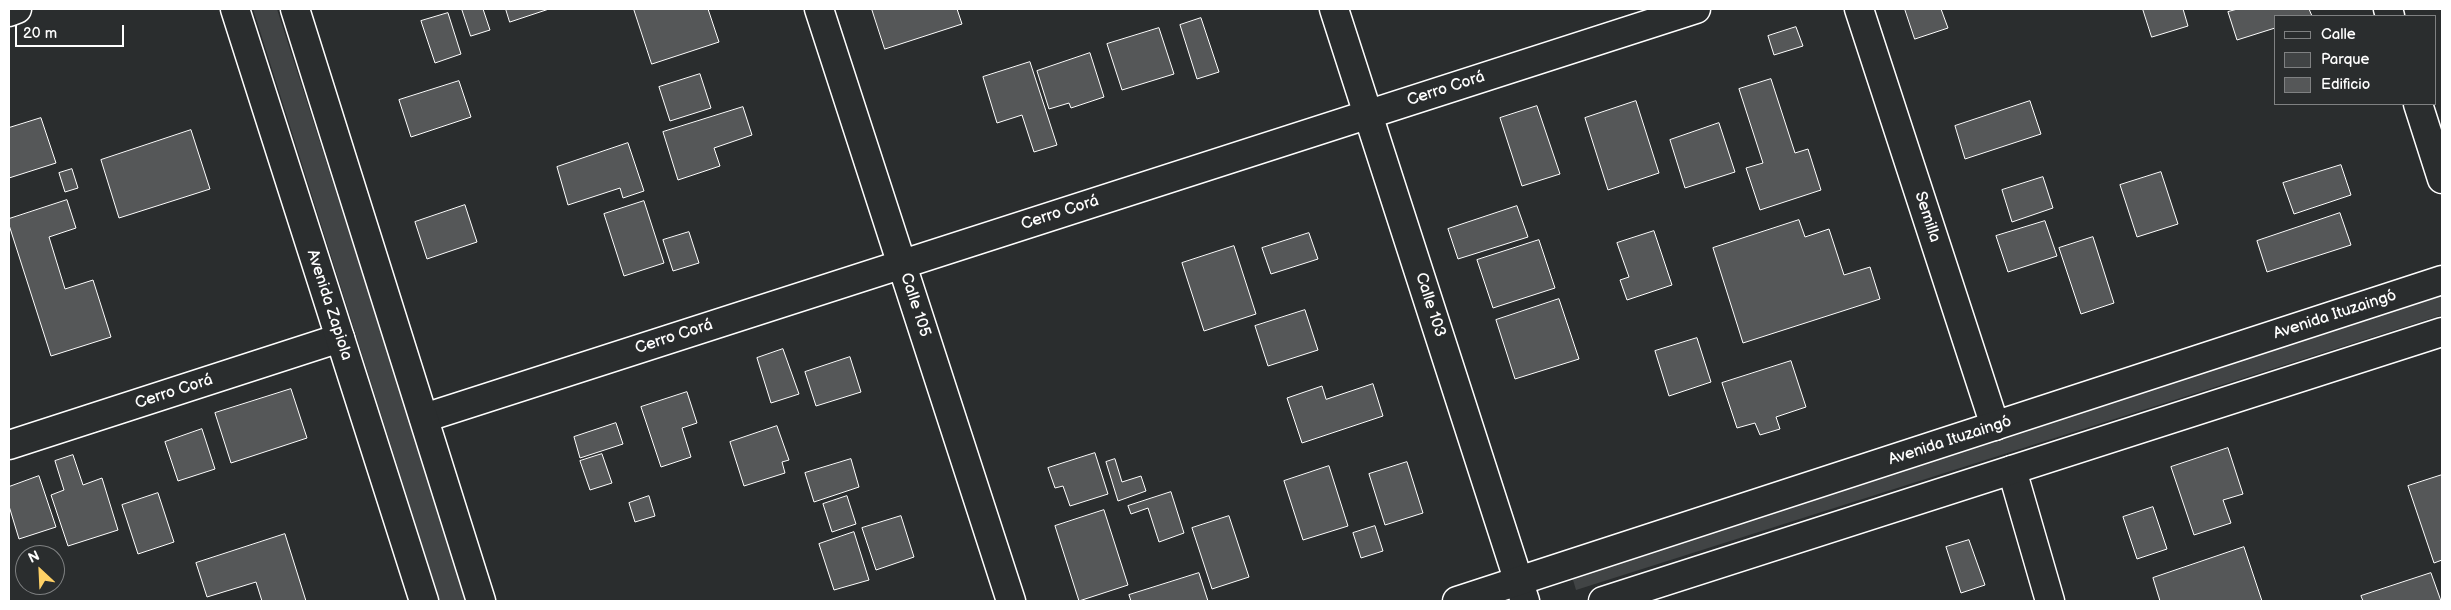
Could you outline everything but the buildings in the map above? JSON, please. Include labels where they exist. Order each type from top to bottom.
[{"type":"street","points":[[9,12],[17,9]]},
{"type":"street","name":"Avenida Zapiola","points":[[235,9],[424,601]]},
{"type":"street","points":[[295,9],[481,601]]},
{"type":"street","name":"Calle 105","points":[[819,9],[1011,601]]},
{"type":"street","name":"Calle 103","points":[[1334,9],[1522,591]]},
{"type":"street","name":"Cerro Corá","points":[[424,418],[1696,9]]},
{"type":"street","name":"Semilla","points":[[1859,9],[1995,426]]},
{"type":"street","points":[[2418,105],[2442,179]]},
{"type":"street","name":"Avenida Ituzaingó","points":[[1457,601],[1522,591],[1995,426],[2442,280]]},
{"type":"street","points":[[1604,601],[2442,332]]},
{"type":"street","name":"Cerro Corá","points":[[9,445],[340,338]]},
{"type":"street","points":[[2012,470],[2050,601]]},
{"type":"green space","points":[[253,9],[277,9],[468,601],[440,601]]},
{"type":"green space","points":[[2442,296],[2442,315],[1576,590],[1571,573]]}]
